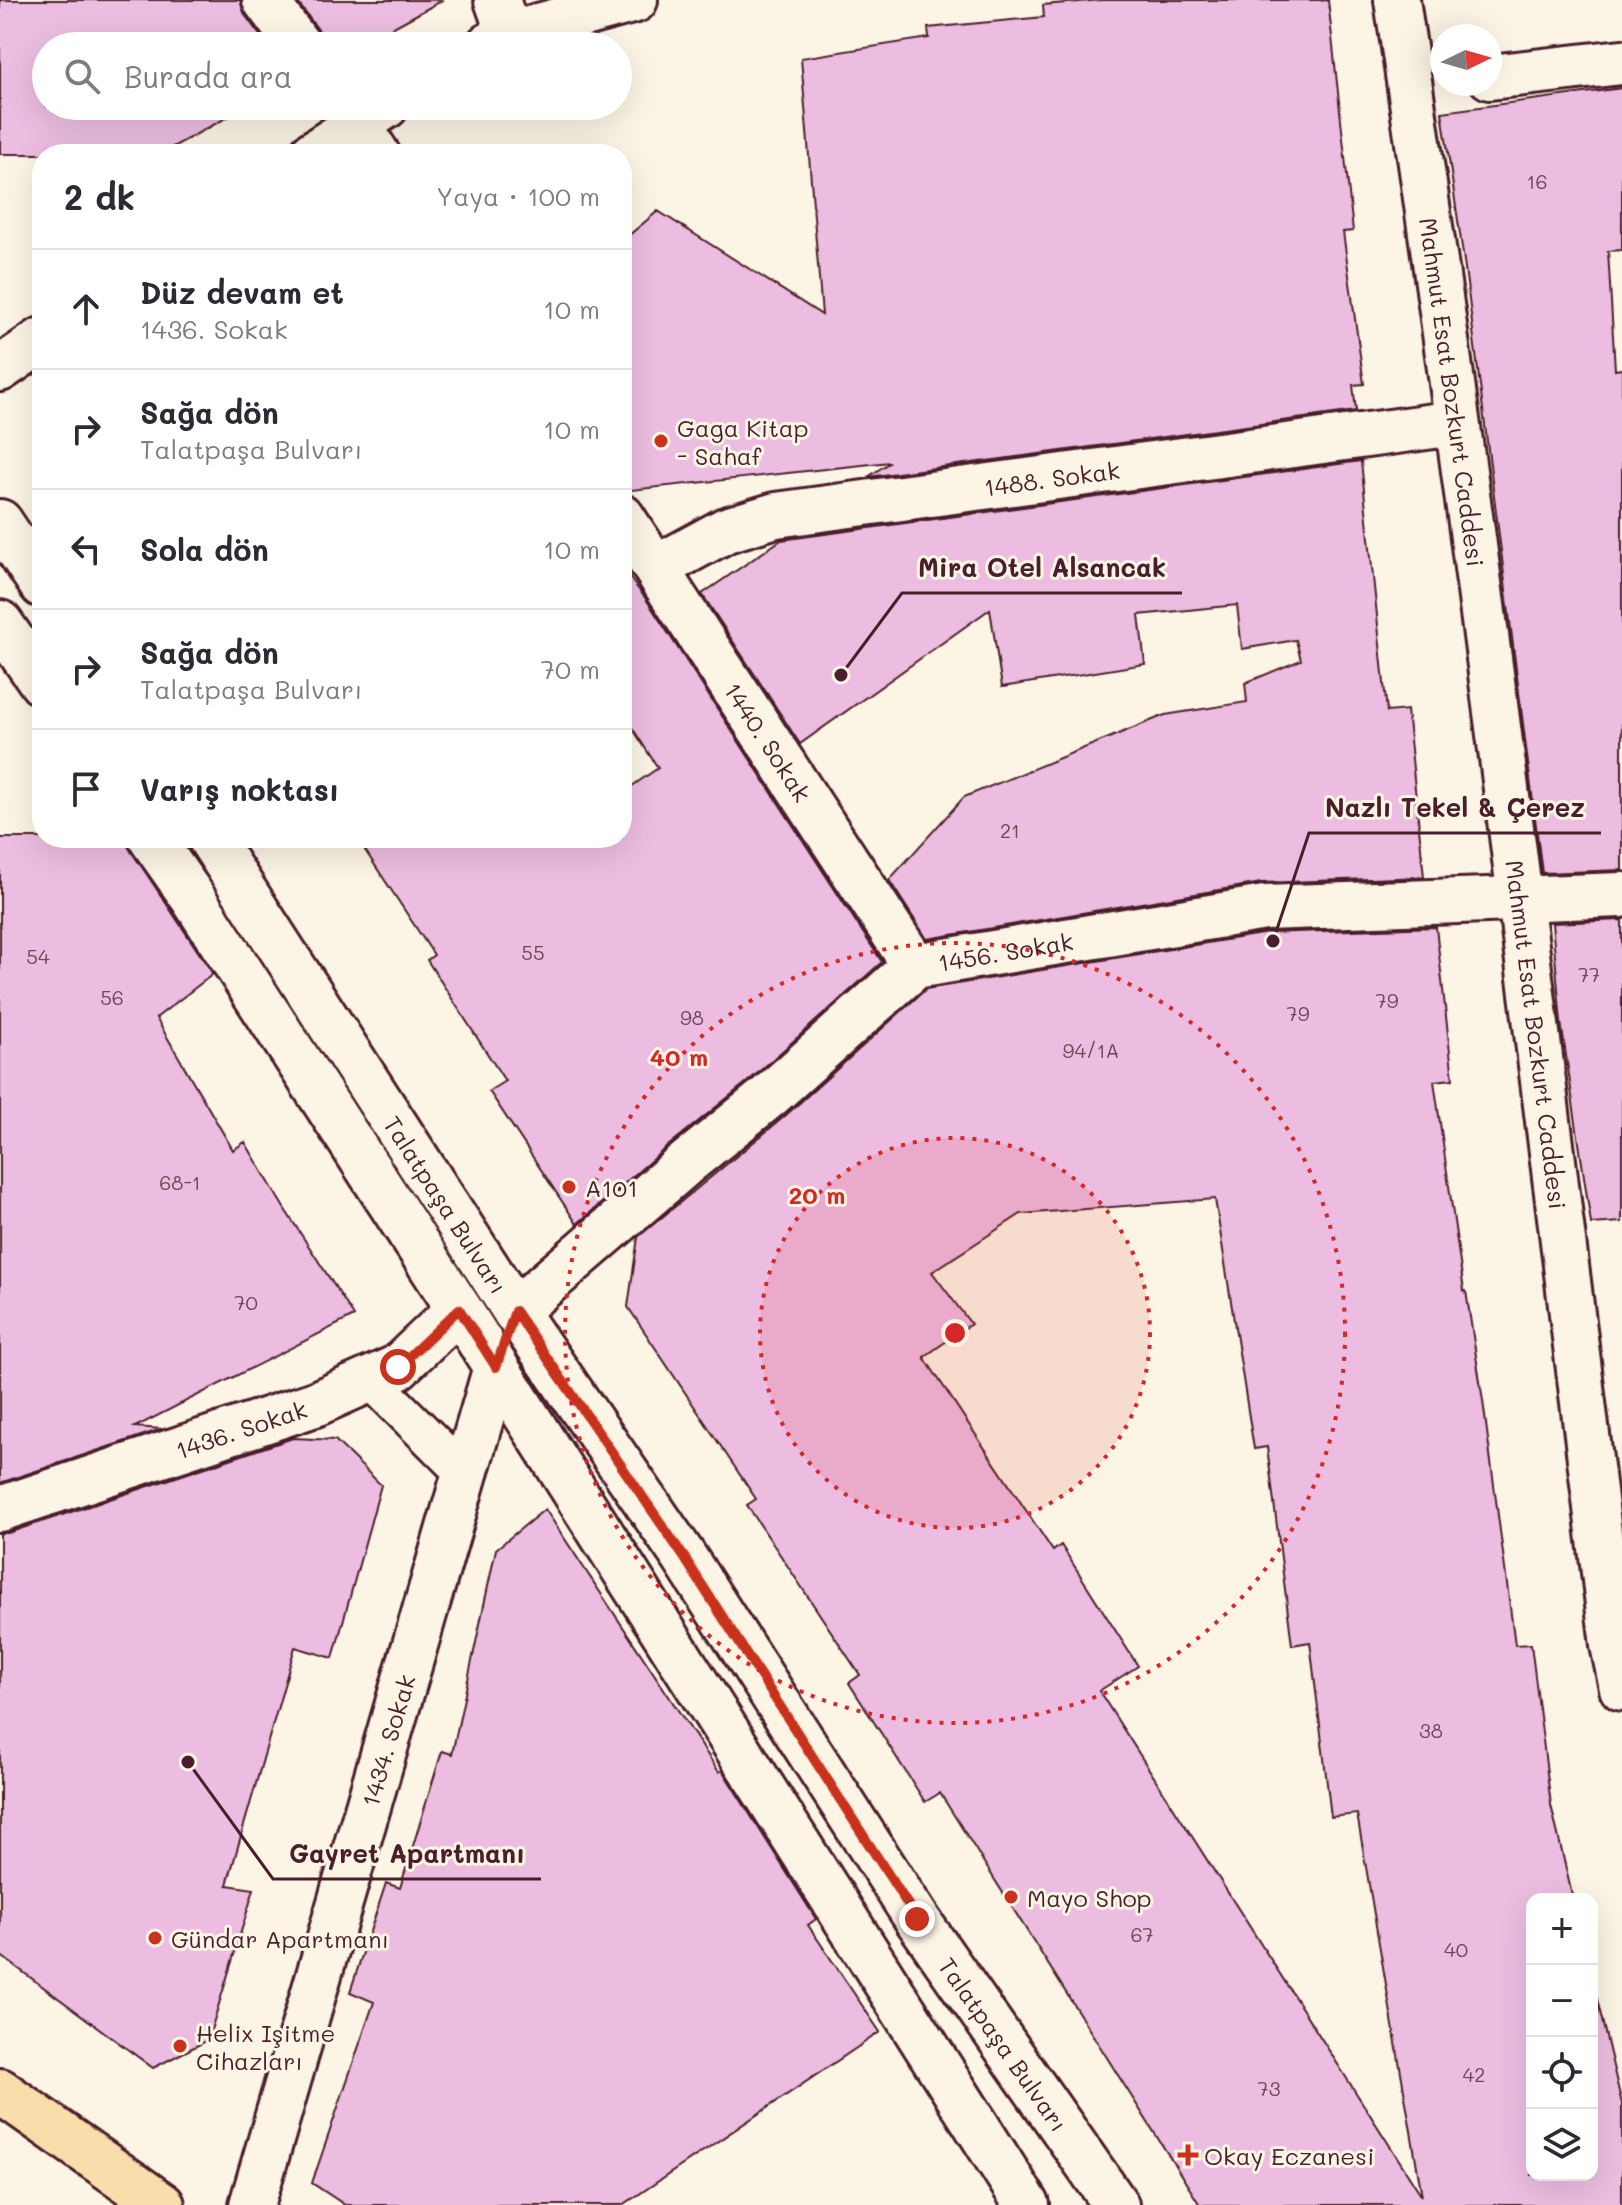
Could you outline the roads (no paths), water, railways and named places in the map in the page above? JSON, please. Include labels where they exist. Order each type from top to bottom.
[{"type":"main road","points":[[0,2091],[162,2205]]},
{"type":"street","points":[[265,0],[289,32]]},
{"type":"street","points":[[498,27],[635,0]]},
{"type":"street","name":"Mahmut Esat Bozkurt Caddesi","points":[[1397,0],[1426,85],[1456,423],[1520,898],[1613,1645],[1622,1688]]},
{"type":"street","points":[[1502,76],[1622,62]]},
{"type":"street","points":[[329,144],[366,122]]},
{"type":"street","points":[[0,369],[32,347]]},
{"type":"street","name":"1488. Sokak","points":[[656,568],[726,530],[776,515],[1456,423]]},
{"type":"street","points":[[0,522],[32,570]]},
{"type":"street","name":"1440. Sokak","points":[[632,532],[915,966]]},
{"type":"street","points":[[0,623],[32,669]]},
{"type":"street","name":"Talatpaşa Bulvarı","points":[[158,848],[459,1309],[1027,2205]]},
{"type":"street","name":"Talatpaşa Bulvarı","points":[[216,848],[515,1311],[684,1557],[917,1919],[1116,2205]]},
{"type":"street","name":"1456. Sokak","points":[[515,1311],[768,1097],[915,966],[1265,908],[1622,895]]},
{"type":"street","name":"1436. Sokak","points":[[0,1509],[315,1404],[398,1367],[459,1309]]},
{"type":"street","name":"1434. Sokak","points":[[252,2205],[496,1367],[515,1311]]},
{"type":"lane","points":[[370,1379],[465,1474]]},
{"type":"place","name":"Gaga Kitap - Sahaf","points":[[661,441]]},
{"type":"place","name":"Mira Otel Alsancak","points":[[841,675]]},
{"type":"place","name":"Nazlı Tekel & Çerez","points":[[1273,941]]},
{"type":"place","name":"A101","points":[[569,1187]]},
{"type":"place","name":"Gayret Apartmanı","points":[[188,1762]]},
{"type":"place","name":"Mayo Shop","points":[[1011,1897]]},
{"type":"place","name":"Gündar Apartmanı","points":[[155,1938]]},
{"type":"place","name":"Helix Işitme Cihazları","points":[[180,2046]]},
{"type":"place","name":"Okay Eczanesi","points":[[1188,2155]]}]
